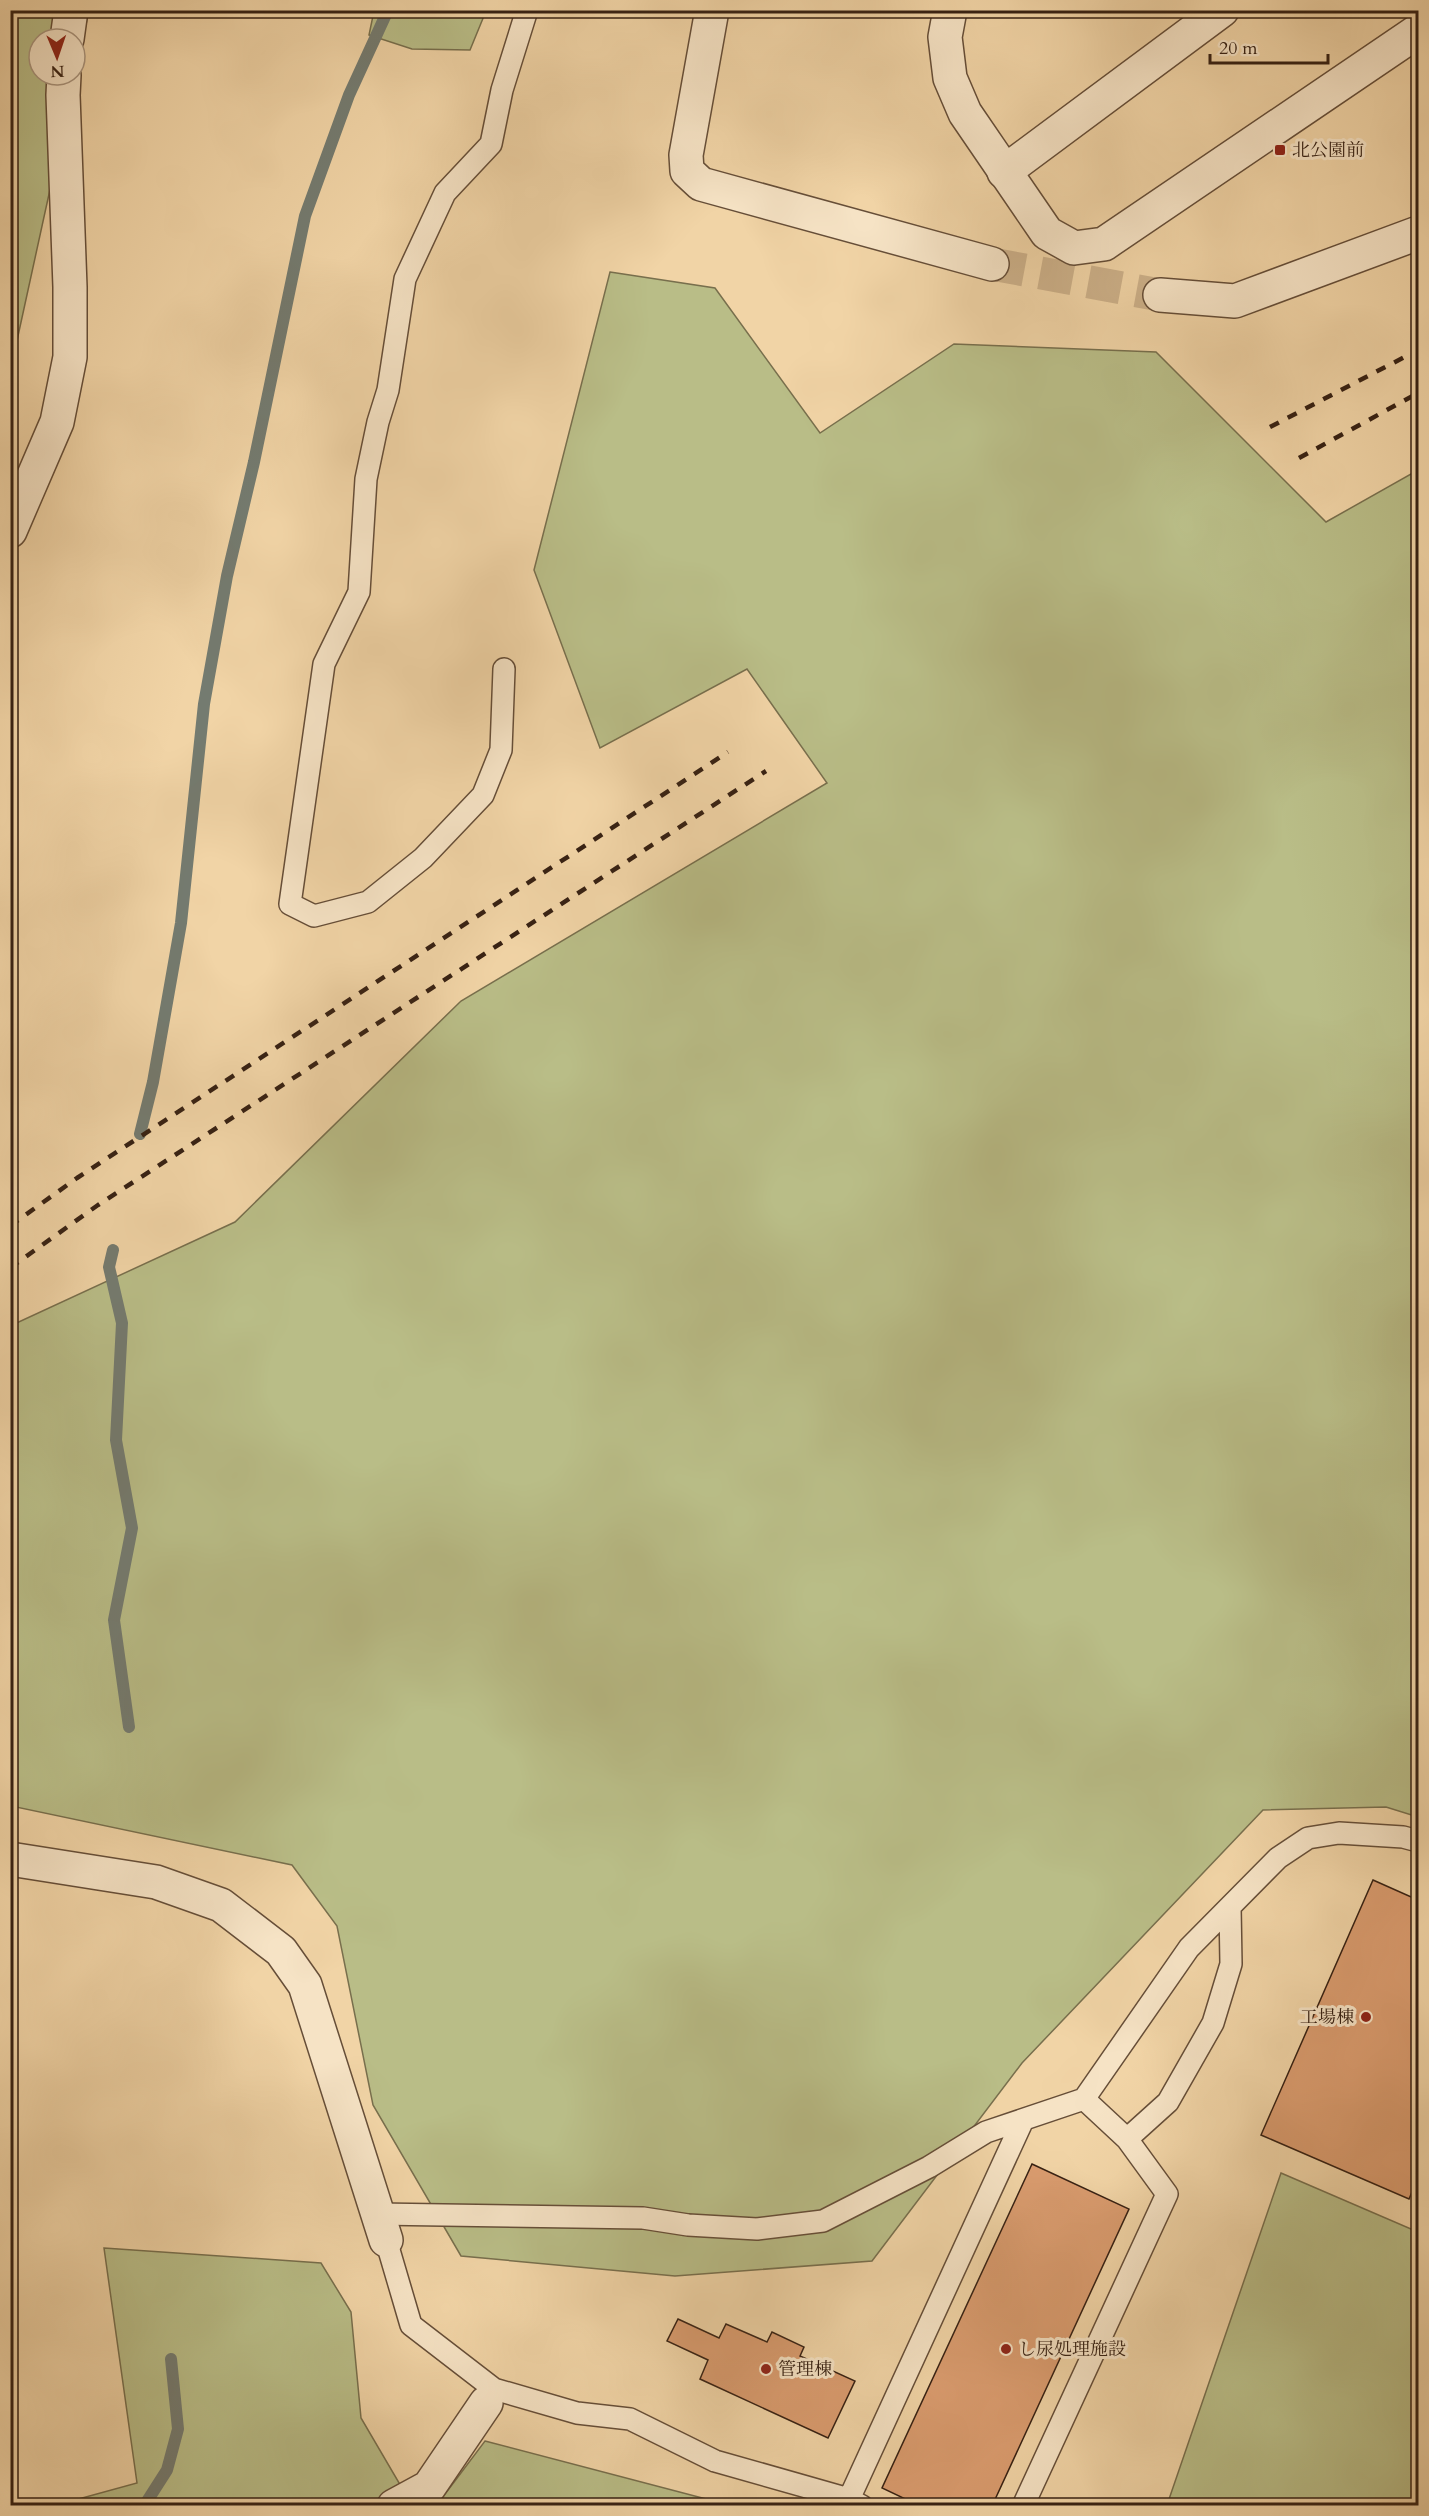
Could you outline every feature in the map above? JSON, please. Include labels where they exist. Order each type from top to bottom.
[{"type":"street","points":[[69,27],[71,10]]},
{"type":"street","points":[[712,10],[686,155],[687,171],[694,178],[701,184],[992,264]]},
{"type":"street","points":[[950,10],[945,37],[950,78],[965,113],[1047,233],[1074,248],[1104,244],[1419,31]]},
{"type":"street","points":[[1004,172],[1221,11]]},
{"type":"street","points":[[10,531],[57,422],[70,357],[70,276],[63,87]]},
{"type":"street","points":[[1160,295],[1235,301],[1419,233]]},
{"type":"street","points":[[10,1859],[156,1882],[221,1905],[281,1951],[305,1985],[381,2227]]},
{"type":"street","points":[[394,2505],[429,2487],[490,2396]]},
{"type":"lane","points":[[504,669],[501,750],[483,795],[423,858],[368,902],[314,916],[290,904],[324,663],[359,592],[366,479],[388,390],[405,279],[445,193],[491,144],[502,90],[526,10]]},
{"type":"lane","points":[[1023,2120],[856,2502],[716,2461],[630,2419],[577,2414],[490,2396],[411,2325],[381,2227],[643,2218],[688,2225],[757,2229],[823,2221],[929,2167],[986,2132],[1084,2099],[1189,1948],[1278,1858],[1308,1838],[1339,1833],[1403,1837],[1419,1841]]},
{"type":"lane","points":[[1127,2139],[1168,2102],[1213,2023],[1231,1965],[1230,1907]]},
{"type":"lane","points":[[1023,2505],[1167,2194],[1127,2139],[1084,2099]]},
{"type":"green space","points":[[374,10],[486,11],[470,50],[412,49],[369,35]]},
{"type":"green space","points":[[11,11],[89,11],[85,27],[27,27],[27,87],[72,87],[11,368]]},
{"type":"green space","points":[[610,272],[715,288],[820,433],[954,344],[1156,352],[1326,522],[1418,470],[1418,1817],[1386,1807],[1263,1810],[1022,2063],[872,2261],[675,2276],[461,2256],[373,2105],[337,1926],[292,1865],[11,1806],[10,1326],[235,1222],[461,1001],[827,783],[747,669],[600,748],[534,570]]},
{"type":"green space","points":[[1281,2173],[1418,2232],[1418,2505],[1167,2505]]},
{"type":"green space","points":[[104,2248],[321,2263],[351,2312],[361,2418],[412,2505],[53,2506],[137,2483]]},
{"type":"green space","points":[[485,2441],[729,2505],[436,2506]]},
{"type":"building","name":"工場棟","points":[[1373,1880],[1418,1900],[1418,2178],[1409,2199],[1261,2135]]},
{"type":"building","name":"し尿処理施設","points":[[1032,2164],[1129,2209],[992,2506],[920,2506],[882,2488]]},
{"type":"building","name":"管理棟","points":[[678,2319],[719,2338],[726,2324],[767,2342],[772,2332],[804,2347],[800,2356],[855,2381],[828,2438],[700,2379],[708,2360],[667,2341]]},
{"type":"waterway","points":[[140,1134],[153,1082],[181,923],[204,704],[227,576],[254,462],[305,216],[349,95],[388,10]]},
{"type":"waterway","points":[[113,1250],[109,1267],[122,1323],[116,1440],[132,1528],[114,1620],[129,1727]]},
{"type":"waterway","points":[[144,2506],[167,2470],[178,2429],[171,2359]]},
{"type":"tunnel","points":[[992,264],[1160,295]]},
{"type":"railway","points":[[1270,427],[1418,350]]},
{"type":"railway","points":[[1299,458],[1418,393]]},
{"type":"railway","points":[[10,1226],[77,1178],[728,752]]},
{"type":"railway","points":[[10,1268],[98,1205],[766,771]]},
{"type":"place","name":"北公園前","points":[[1280,150]]},
{"type":"place","name":"工場棟","points":[[1366,2017]]},
{"type":"place","name":"し尿処理施設","points":[[1006,2349]]},
{"type":"place","name":"管理棟","points":[[766,2369]]}]
